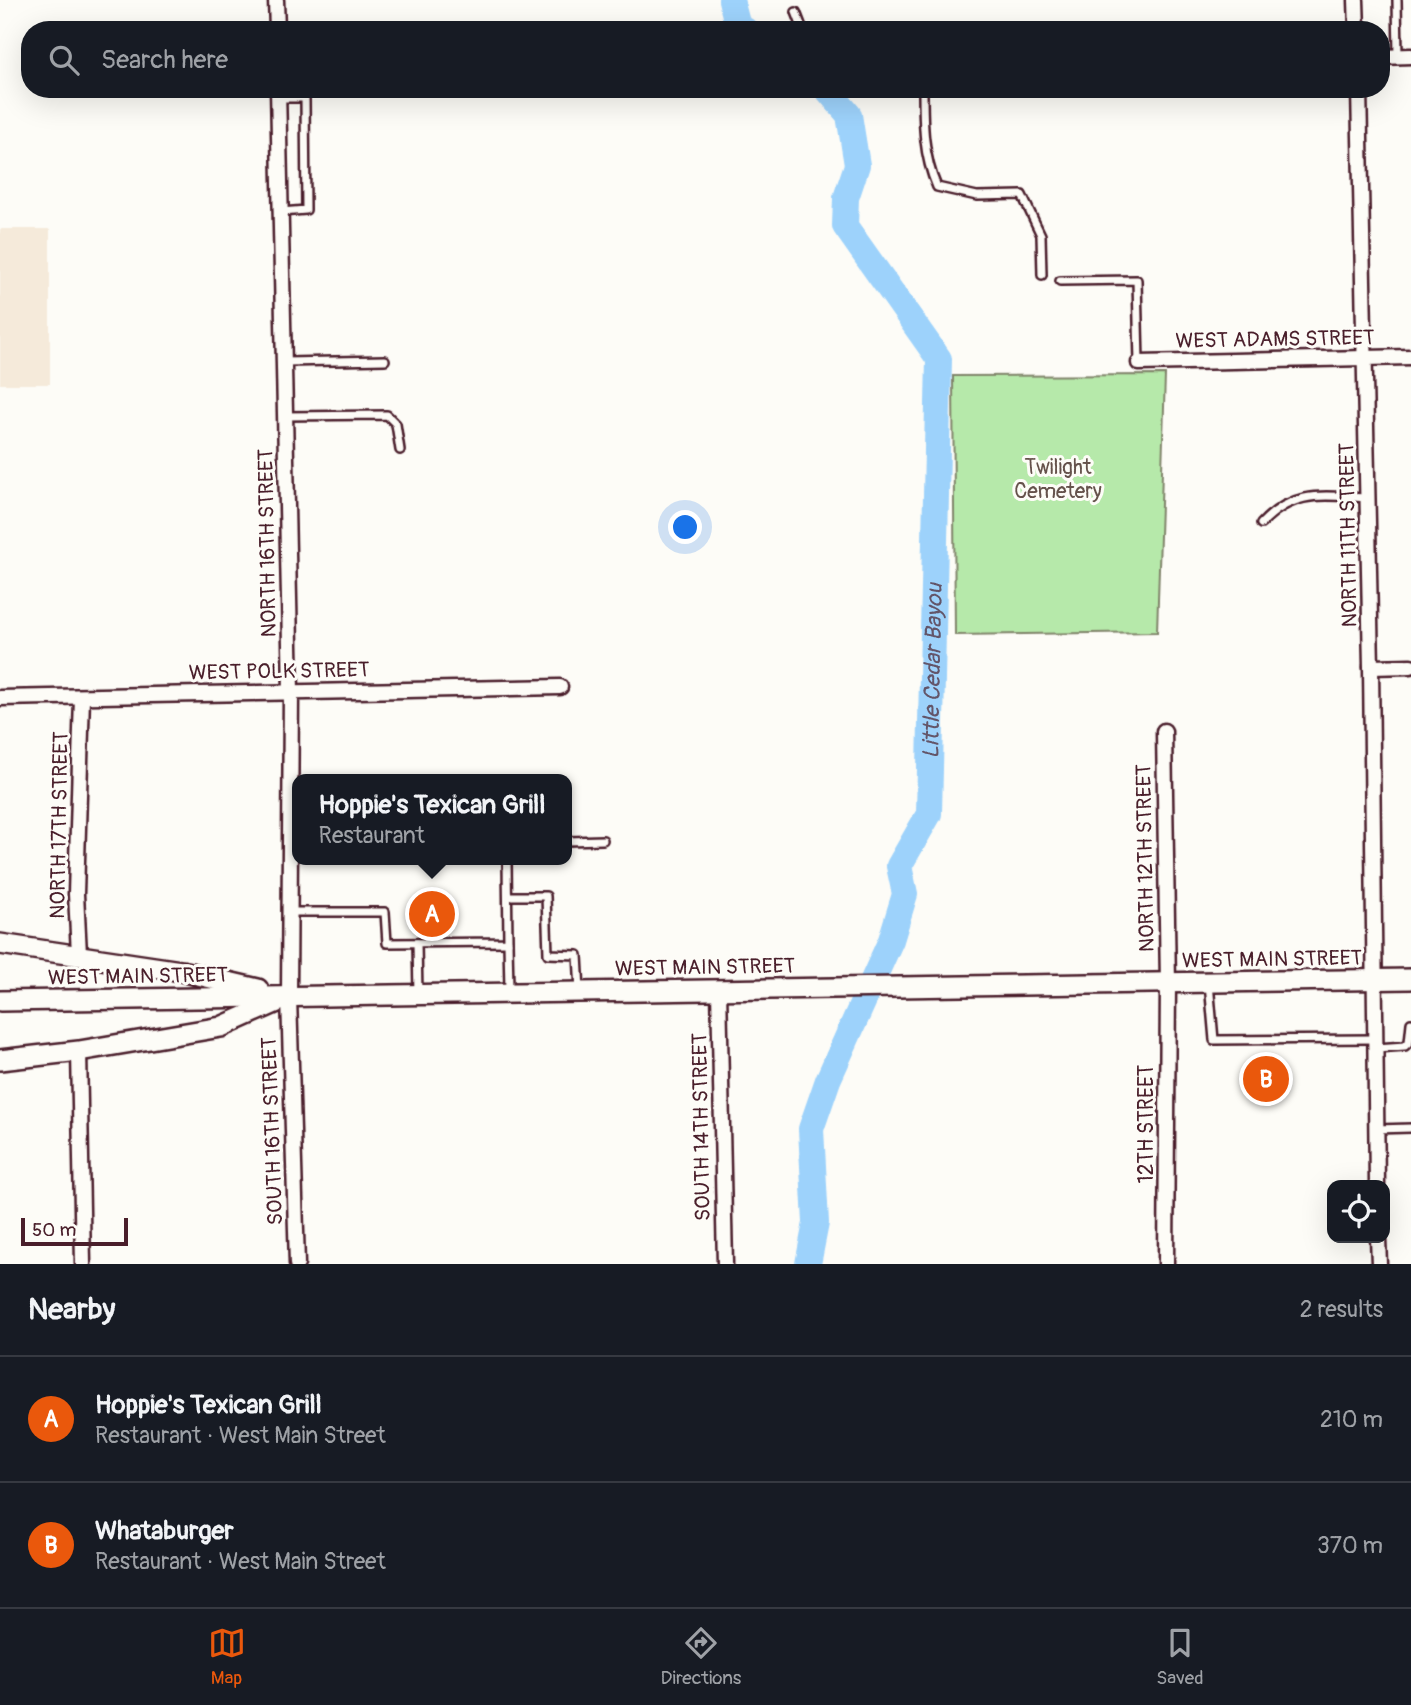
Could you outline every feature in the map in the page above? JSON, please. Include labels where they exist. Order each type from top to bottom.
[{"type":"main road","points":[[0,944],[181,971],[289,997]]},
{"type":"main road","name":"WEST MAIN STREET","points":[[0,1001],[1411,979]]},
{"type":"main road","points":[[0,1060],[79,1051],[221,1027],[289,997]]},
{"type":"street","points":[[276,0],[277,21]]},
{"type":"street","points":[[1356,0],[1357,21]]},
{"type":"street","name":"NORTH 16TH STREET","points":[[278,98],[294,774]]},
{"type":"street","name":"NORTH 11TH STREET","points":[[1359,98],[1371,667],[1377,1180]]},
{"type":"street","name":"WEST ADAMS STREET","points":[[1139,363],[1411,357]]},
{"type":"street","points":[[1371,667],[1411,666]]},
{"type":"street","name":"WEST POLK STREET","points":[[0,698],[559,687]]},
{"type":"street","name":"NORTH 17TH STREET","points":[[79,954],[76,894],[82,697]]},
{"type":"street","name":"NORTH 12TH STREET","points":[[1164,731],[1168,984]]},
{"type":"street","name":"NORTH 16TH STREET","points":[[289,997],[293,865]]},
{"type":"street","name":"12TH STREET","points":[[1166,1264],[1168,984]]},
{"type":"street","name":"SOUTH 14TH STREET","points":[[719,989],[725,1264]]},
{"type":"street","name":"SOUTH 16TH STREET","points":[[289,997],[297,1264]]},
{"type":"street","points":[[79,1051],[83,1264]]},
{"type":"street","points":[[1378,1243],[1379,1264]]},
{"type":"lane","points":[[1397,0],[1405,56]]},
{"type":"lane","points":[[796,12],[800,21]]},
{"type":"lane","points":[[281,212],[306,210],[305,98]]},
{"type":"lane","points":[[923,98],[923,127],[930,171],[937,187],[977,196],[1022,195],[1035,217],[1041,236],[1042,275]]},
{"type":"lane","points":[[1060,281],[1136,280],[1139,363]]},
{"type":"lane","points":[[284,362],[385,360]]},
{"type":"lane","points":[[285,416],[387,415],[397,424],[400,450]]},
{"type":"lane","points":[[1261,524],[1277,507],[1287,501],[1314,496],[1368,498]]},
{"type":"lane","points":[[572,841],[603,840]]},
{"type":"lane","points":[[507,865],[509,994]]},
{"type":"lane","points":[[508,896],[546,896],[548,954],[579,955],[580,992]]},
{"type":"lane","points":[[290,912],[385,912],[387,943],[508,942]]},
{"type":"lane","points":[[417,943],[418,994]]},
{"type":"lane","points":[[1209,983],[1214,1040],[1405,1046],[1409,1042],[1411,1023]]},
{"type":"lane","points":[[1376,1129],[1411,1128]]},
{"type":"shaded area","points":[[0,229],[50,229],[50,384],[0,384]]},
{"type":"green space","name":"Twilight Cemetery","points":[[1165,375],[1157,632],[955,635],[953,376]]},
{"type":"waterway","name":"Little Cedar Bayou","points":[[731,0],[736,21]]},
{"type":"waterway","name":"Little Cedar Bayou","points":[[808,1264],[816,1223],[811,1129],[828,1080],[891,940],[905,894],[899,866],[929,814],[939,359],[845,226],[846,198],[857,165],[849,115],[835,98]]},
{"type":"place","name":"Hoppie's Texican Grill","points":[[432,914]]},
{"type":"place","name":"Whataburger","points":[[1266,1079]]}]
